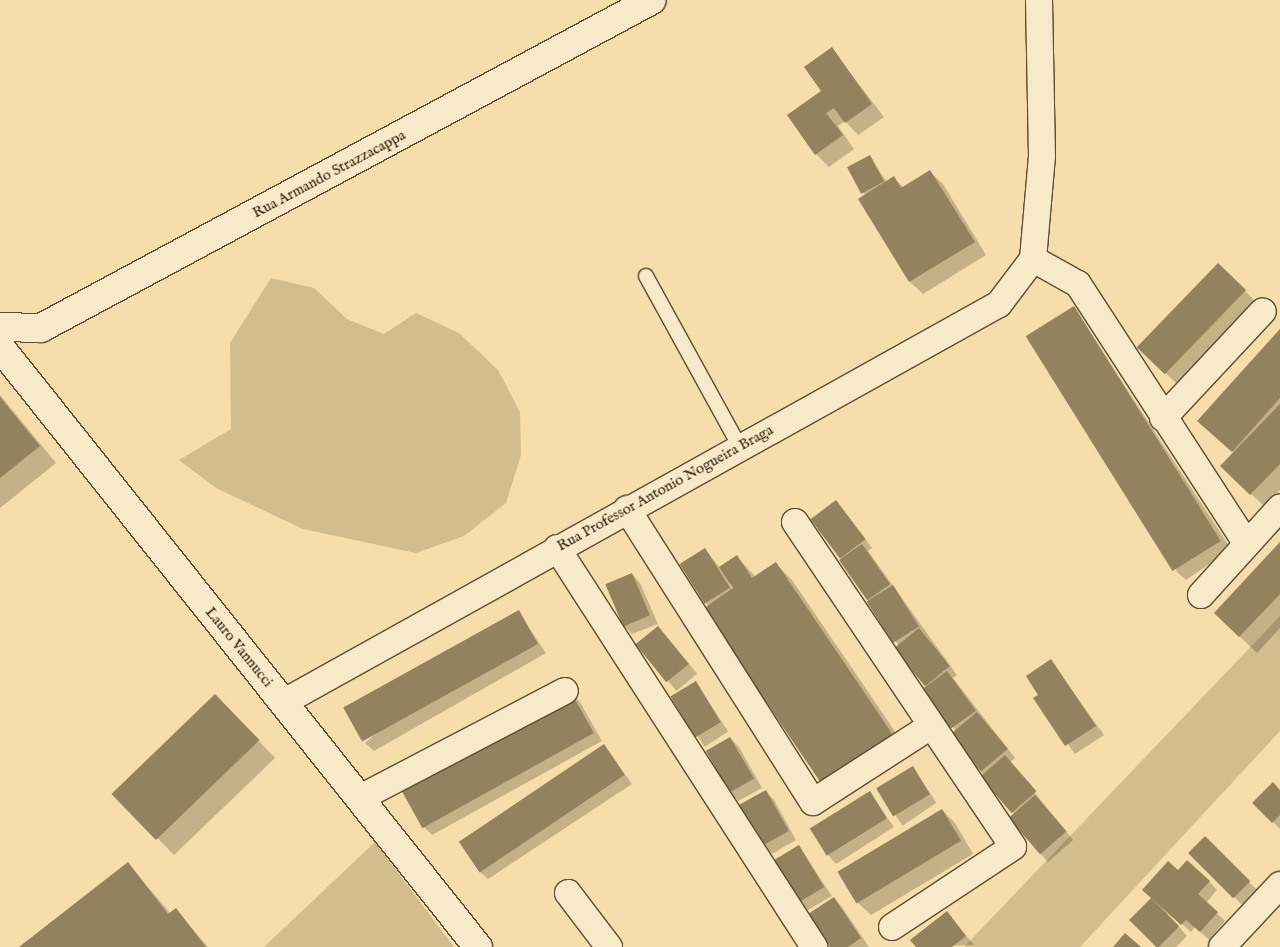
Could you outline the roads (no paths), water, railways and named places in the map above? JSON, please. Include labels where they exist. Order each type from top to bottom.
[{"type":"street","name":"Rua Armando Strazzacappa","points":[[0,327],[41,328],[652,0]]},
{"type":"street","points":[[1039,0],[1042,156],[1033,259],[1078,284],[1163,418],[1247,544]]},
{"type":"street","name":"Rua Professor Antonio Nogueira Braga","points":[[284,702],[557,548],[998,304],[1033,259]]},
{"type":"street","points":[[1163,418],[1263,311]]},
{"type":"street","name":"Lauro Vannucci","points":[[0,347],[478,947]]},
{"type":"street","points":[[1201,594],[1280,508]]},
{"type":"street","points":[[627,509],[813,802],[931,726]]},
{"type":"street","points":[[795,522],[1013,847],[892,927]]},
{"type":"street","points":[[557,548],[814,947]]},
{"type":"street","points":[[360,798],[565,691]]},
{"type":"street","points":[[1222,947],[1280,885]]},
{"type":"street","points":[[568,893],[610,947]]},
{"type":"lane","points":[[646,276],[740,447]]}]
